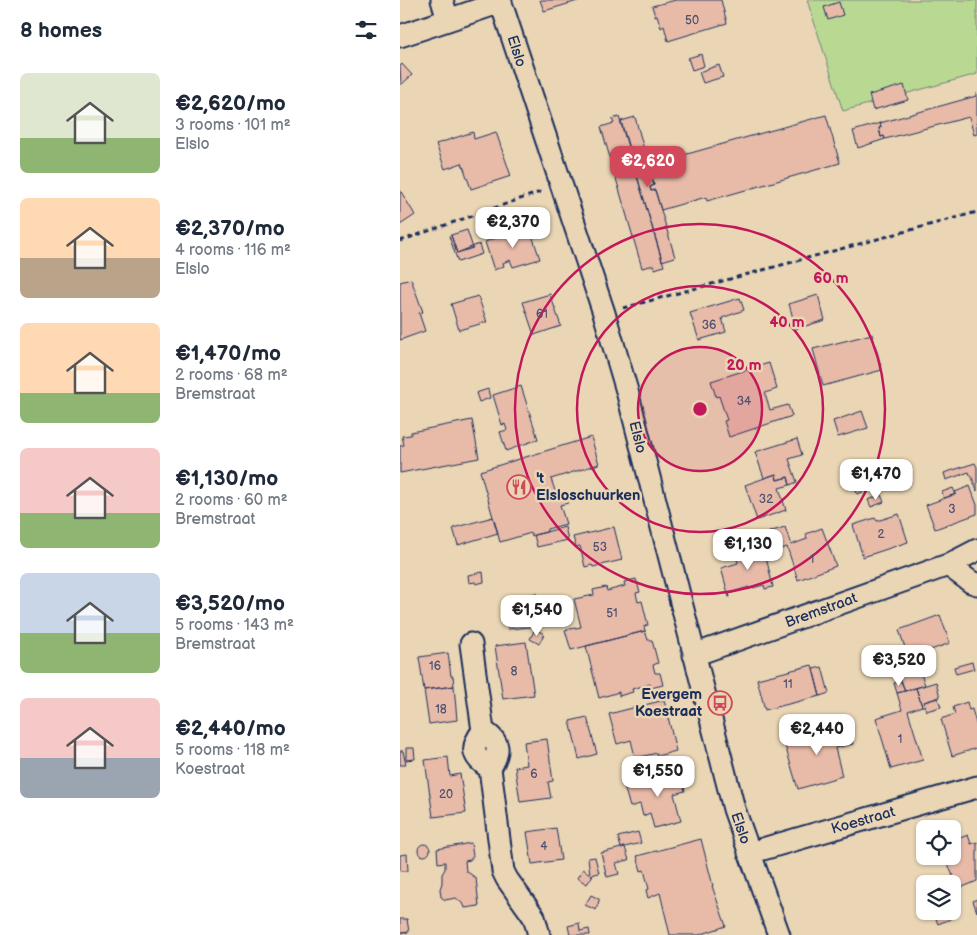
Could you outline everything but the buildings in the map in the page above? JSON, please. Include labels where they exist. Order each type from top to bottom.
[{"type":"street","points":[[400,36],[445,10],[501,1]]},
{"type":"street","name":"Elslo","points":[[501,1],[604,314],[627,391],[734,809],[779,935]]},
{"type":"street","name":"Bremstraat","points":[[694,655],[948,564],[977,550]]},
{"type":"street","points":[[948,564],[971,582],[977,584]]},
{"type":"street","points":[[471,644],[483,732],[476,740],[475,755],[480,762],[490,768],[503,870],[507,879],[534,916],[539,935]]},
{"type":"street","name":"Koestraat","points":[[749,853],[977,786]]},
{"type":"path","points":[[400,241],[560,185]]},
{"type":"path","points":[[604,314],[977,212]]},
{"type":"green space","points":[[807,0],[977,0],[977,74],[843,111]]},
{"type":"place","name":"'t Elsloschuurken","points":[[519,487]]},
{"type":"place","name":"Evergem Koestraat","points":[[720,703]]}]
